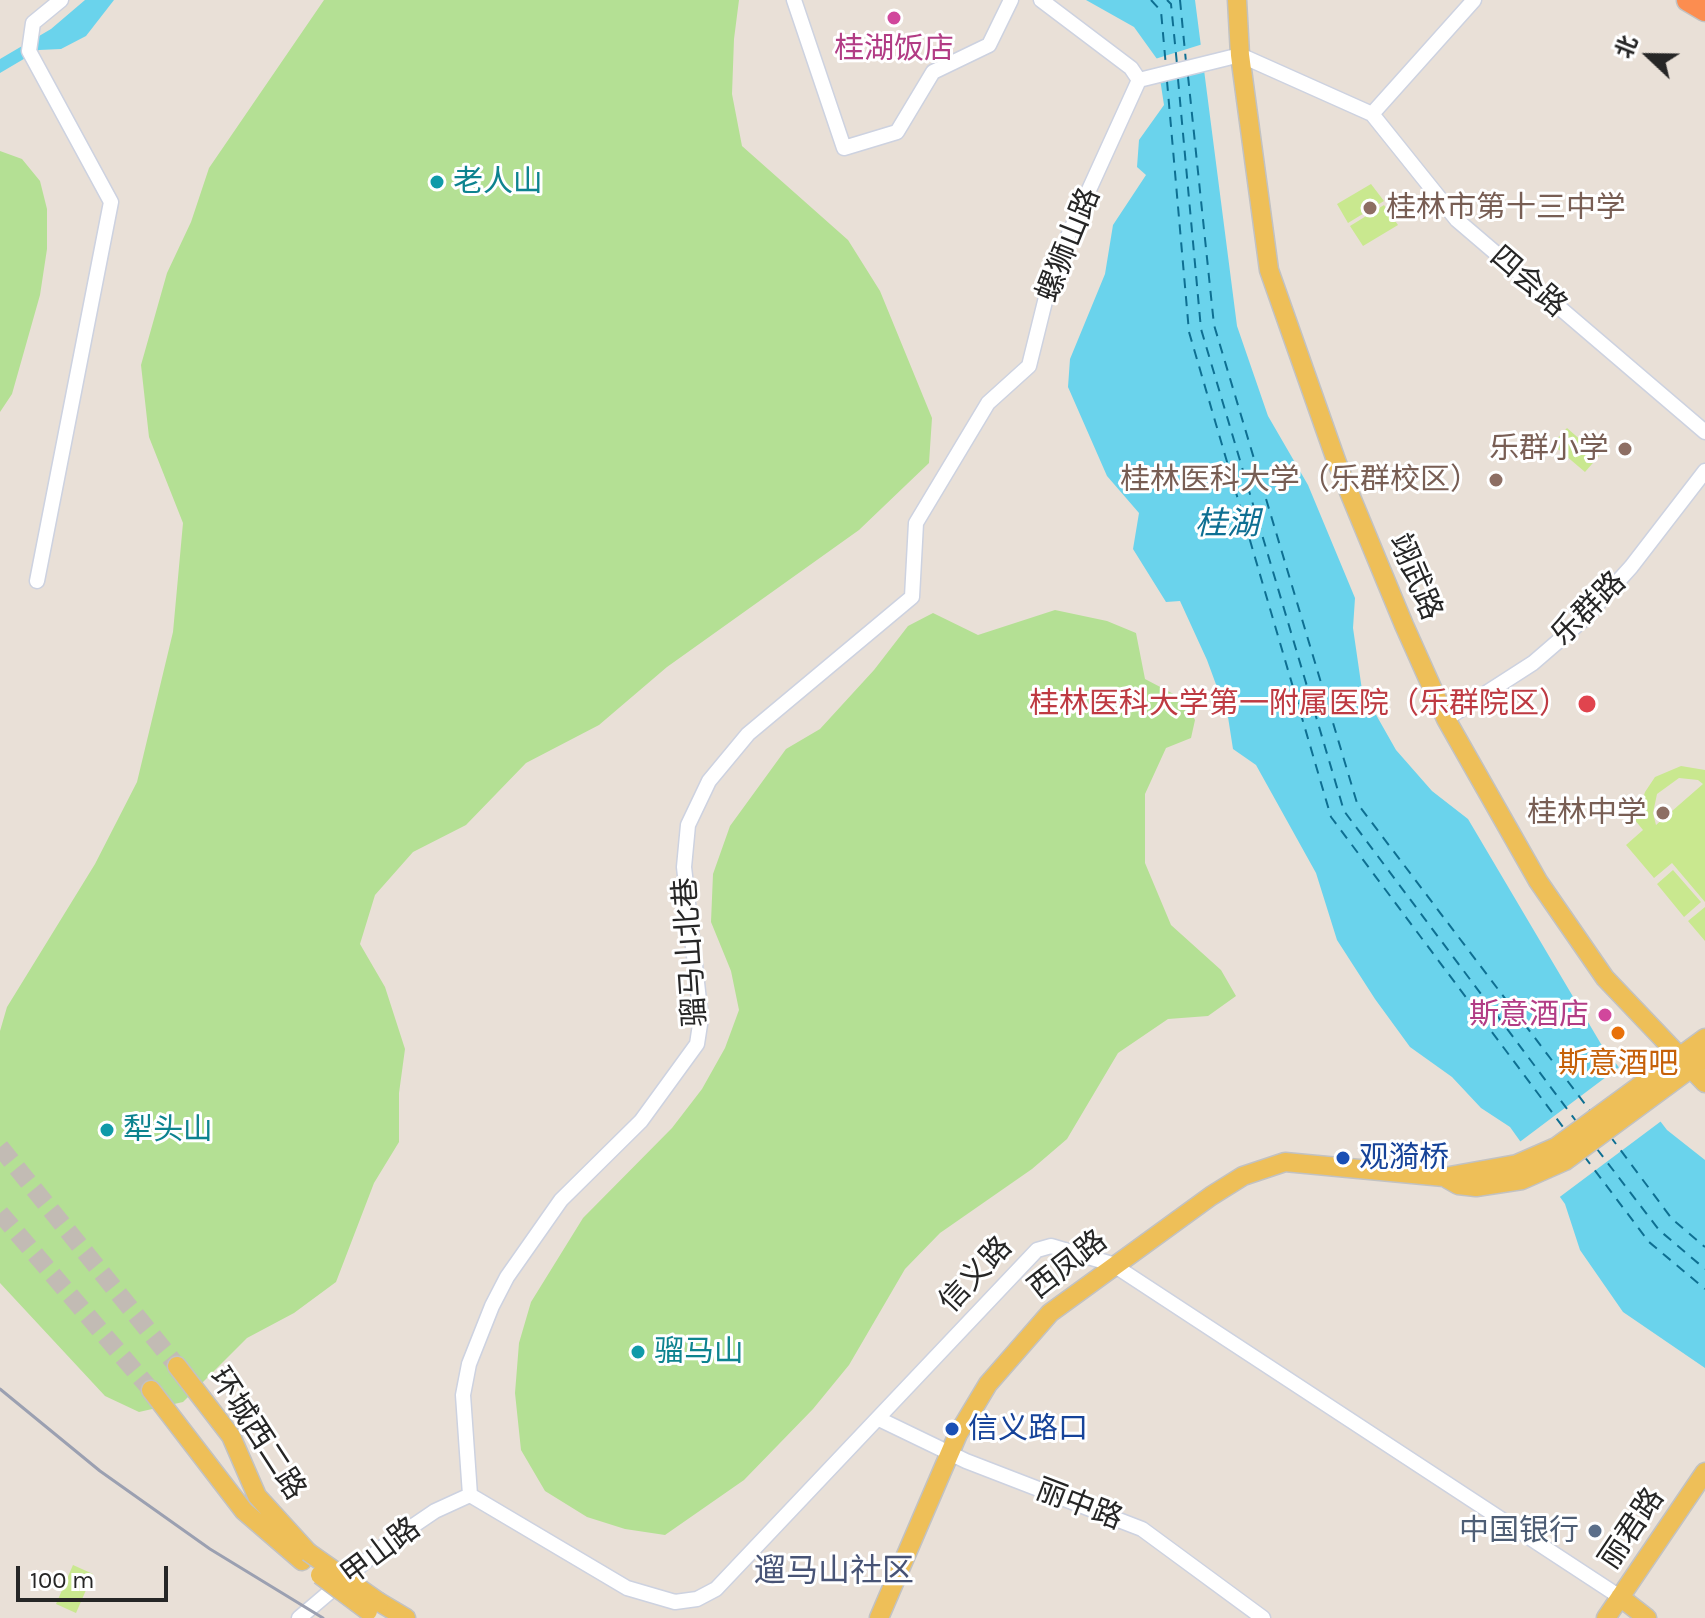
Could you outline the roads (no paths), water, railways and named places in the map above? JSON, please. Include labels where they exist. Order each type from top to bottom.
[{"type":"highway","points":[[1688,0],[1705,10]]},
{"type":"main road","name":"翊武路","points":[[1237,0],[1240,55],[1269,270],[1337,463],[1446,719],[1538,881],[1605,978],[1695,1062],[1705,1083]]},
{"type":"main road","name":"西凤路","points":[[879,1618],[973,1406],[1007,1359],[1050,1313],[1112,1264],[1211,1196],[1261,1168],[1285,1162],[1444,1177],[1520,1172],[1565,1161],[1659,1083],[1695,1062],[1705,1038]]},
{"type":"main road","name":"环城西二路","points":[[177,1366],[231,1436],[257,1496],[305,1556]]},
{"type":"main road","name":"环城西二路","points":[[151,1390],[244,1511],[377,1610],[406,1618]]},
{"type":"main road","name":"丽君路","points":[[1624,1606],[1705,1472]]},
{"type":"main road","name":"丽君路","points":[[1606,1618],[1624,1606],[1705,1488]]},
{"type":"main road","name":"信义路","points":[[1624,1606],[1647,1618]]},
{"type":"street","points":[[37,581],[111,202],[106,187],[34,66],[28,36],[33,23],[61,0]]},
{"type":"street","points":[[794,0],[844,148],[897,132],[933,72],[989,45],[1011,0]]},
{"type":"street","points":[[1041,0],[1131,68],[1139,80],[1240,55]]},
{"type":"street","points":[[1372,114],[1474,0]]},
{"type":"street","name":"四会路","points":[[1240,55],[1372,114],[1457,220],[1705,432]]},
{"type":"street","name":"螺狮山路","points":[[916,523],[988,403],[1029,366],[1053,269],[1139,80]]},
{"type":"street","name":"乐群路","points":[[1446,719],[1533,663],[1584,619],[1631,567],[1705,471]]},
{"type":"street","name":"骝马山北巷","points":[[470,1495],[463,1395],[472,1354],[492,1306],[520,1256],[561,1200],[641,1121],[697,1044],[701,1018],[684,867],[688,825],[709,781],[748,734],[912,597],[916,523]]},
{"type":"street","name":"信义路","points":[[470,1495],[627,1588],[675,1602],[697,1599],[716,1589],[1037,1250],[1051,1246],[1112,1264],[1624,1606]]},
{"type":"street","name":"丽中路","points":[[879,1419],[950,1454],[1142,1529],[1263,1618]]},
{"type":"street","name":"甲山路","points":[[299,1618],[385,1545],[435,1511],[470,1495]]},
{"type":"water","points":[[85,0],[114,0],[86,36],[61,49],[39,50],[0,73],[0,59],[51,29]]},
{"type":"water","name":"桂湖","points":[[1086,0],[1195,0],[1237,326],[1268,416],[1308,485],[1355,598],[1353,628],[1362,690],[1396,750],[1432,791],[1468,819],[1601,1044],[1667,1130],[1705,1160],[1705,1368],[1623,1312],[1580,1250],[1565,1204],[1510,1127],[1481,1108],[1452,1077],[1410,1047],[1375,999],[1337,940],[1316,873],[1256,765],[1233,749],[1228,717],[1180,601],[1166,602],[1133,549],[1139,513],[1107,476],[1068,387],[1070,359],[1105,274],[1113,225],[1146,175],[1137,167],[1139,140],[1164,105],[1157,59],[1134,27]]},
{"type":"tunnel","points":[[0,1147],[177,1366]]},
{"type":"tunnel","points":[[0,1213],[151,1390]]},
{"type":"railway","points":[[0,1389],[100,1471],[210,1549],[323,1618]]},
{"type":"place","name":"桂湖饭店","points":[[894,18]]},
{"type":"place","name":"老人山","points":[[437,182]]},
{"type":"place","name":"桂林市第十三中学","points":[[1370,208]]},
{"type":"place","name":"乐群小学","points":[[1625,449]]},
{"type":"place","name":"桂林医科大学（乐群校区）","points":[[1496,480]]},
{"type":"place","name":"桂林医科大学第一附属医院（乐群院区）","points":[[1587,704]]},
{"type":"place","name":"桂林中学","points":[[1663,813]]},
{"type":"place","name":"斯意酒店","points":[[1605,1015]]},
{"type":"place","name":"斯意酒吧","points":[[1618,1033]]},
{"type":"place","name":"犁头山","points":[[107,1130]]},
{"type":"place","name":"观漪桥","points":[[1343,1158]]},
{"type":"place","name":"骝马山","points":[[638,1352]]},
{"type":"place","name":"信义路口","points":[[952,1429]]},
{"type":"place","name":"中国银行","points":[[1595,1531]]},
{"type":"district","name":"遛马山社区","points":[[834,1572]]}]
